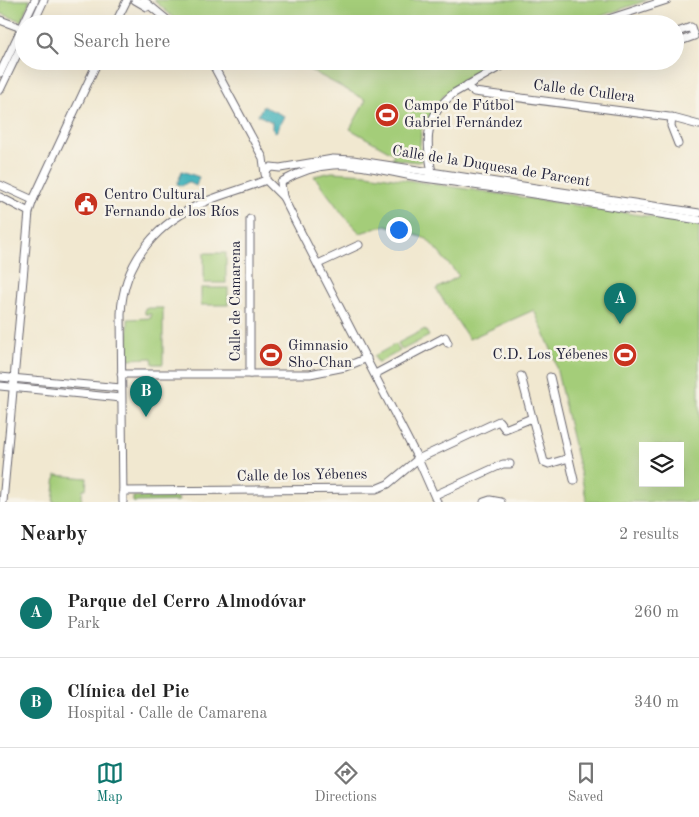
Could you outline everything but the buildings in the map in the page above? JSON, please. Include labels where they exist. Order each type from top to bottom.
[{"type":"street","points":[[28,15],[35,0]]},
{"type":"street","points":[[36,15],[44,0]]},
{"type":"street","points":[[120,15],[127,0]]},
{"type":"street","points":[[135,0],[161,15]]},
{"type":"street","points":[[143,0],[161,15]]},
{"type":"street","points":[[621,15],[667,0]]},
{"type":"street","points":[[0,20],[15,26]]},
{"type":"street","points":[[684,30],[691,27],[694,36],[684,40]]},
{"type":"street","points":[[0,73],[15,43]]},
{"type":"street","points":[[0,90],[15,59]]},
{"type":"street","points":[[3,502],[29,212],[94,70]]},
{"type":"street","points":[[216,70],[263,158],[267,180],[283,197],[376,374],[436,499],[503,464],[510,464]]},
{"type":"street","points":[[409,176],[430,176],[432,172],[427,144],[429,127],[447,99],[494,70]]},
{"type":"street","name":"Calle de Cullera","points":[[468,85],[474,92],[672,117],[699,125]]},
{"type":"street","points":[[672,117],[671,126],[678,144]]},
{"type":"street","points":[[263,158],[278,167],[284,176],[282,182],[283,197]]},
{"type":"street","name":"Calle de la Duquesa de Parcent","points":[[278,167],[332,159],[353,160],[699,213]]},
{"type":"street","name":"Calle de la Duquesa de Parcent","points":[[282,182],[295,174],[332,165],[353,166],[699,220]]},
{"type":"street","points":[[267,180],[271,167],[278,167]]},
{"type":"street","points":[[267,180],[274,186],[282,182]]},
{"type":"street","points":[[123,502],[121,314],[122,295],[129,272],[142,250],[166,224],[207,201],[267,180]]},
{"type":"street","points":[[0,185],[33,200]]},
{"type":"street","points":[[0,197],[29,212]]},
{"type":"street","name":"Calle de Camarena","points":[[121,374],[250,374],[250,220]]},
{"type":"street","points":[[318,264],[359,245]]},
{"type":"street","points":[[376,374],[445,337],[448,343]]},
{"type":"street","points":[[250,374],[316,373],[345,367],[367,358]]},
{"type":"street","points":[[521,376],[544,462],[549,464],[569,458]]},
{"type":"street","points":[[0,377],[121,388]]},
{"type":"street","points":[[550,377],[574,480]]},
{"type":"street","points":[[0,386],[121,398]]},
{"type":"street","name":"Calle de los Yébenes","points":[[123,491],[213,487],[376,489],[388,484],[418,459],[499,417],[504,430],[532,418]]},
{"type":"street","points":[[484,502],[490,500],[501,502]]},
{"type":"green space","points":[[0,0],[30,0],[24,15],[15,15],[15,19],[0,13]]},
{"type":"green space","points":[[154,0],[648,0],[604,15],[170,15]]},
{"type":"green space","points":[[310,70],[482,70],[459,82],[441,98],[421,130],[421,161],[392,159],[394,154],[350,129],[366,100]]},
{"type":"green space","points":[[332,172],[367,174],[699,224],[699,502],[587,502],[553,354],[534,310],[469,339],[436,289],[459,276],[427,239],[386,225],[360,233],[344,216],[314,176]]},
{"type":"green space","points":[[204,253],[226,253],[226,283],[204,283]]},
{"type":"green space","points":[[201,288],[228,288],[228,305],[201,305]]},
{"type":"green space","points":[[145,308],[163,308],[163,364],[153,364],[152,358],[128,359],[128,319],[151,318],[151,314],[145,314]]},
{"type":"green space","points":[[425,329],[429,336],[402,350],[398,343]]},
{"type":"green space","points":[[396,344],[400,351],[378,363],[374,356]]},
{"type":"green space","points":[[56,475],[87,478],[86,489],[83,489],[81,502],[53,502]]},
{"type":"green space","points":[[177,496],[179,501],[133,502],[133,497]]},
{"type":"water","points":[[263,106],[284,116],[276,132],[272,129],[272,122],[258,115]]},
{"type":"water","points":[[182,171],[199,177],[196,186],[188,182],[182,186],[177,184]]},
{"type":"place","name":"Campo de Fútbol Gabriel Fernández","points":[[387,115]]},
{"type":"place","name":"Centro Cultural Fernando de los Ríos","points":[[86,204]]},
{"type":"place","name":"Parque del Cerro Almodóvar","points":[[620,324]]},
{"type":"place","name":"Gimnasio Sho-Chan","points":[[271,355]]},
{"type":"place","name":"C.D. Los Yébenes","points":[[625,355]]},
{"type":"place","name":"Clínica del Pie","points":[[146,417]]}]
